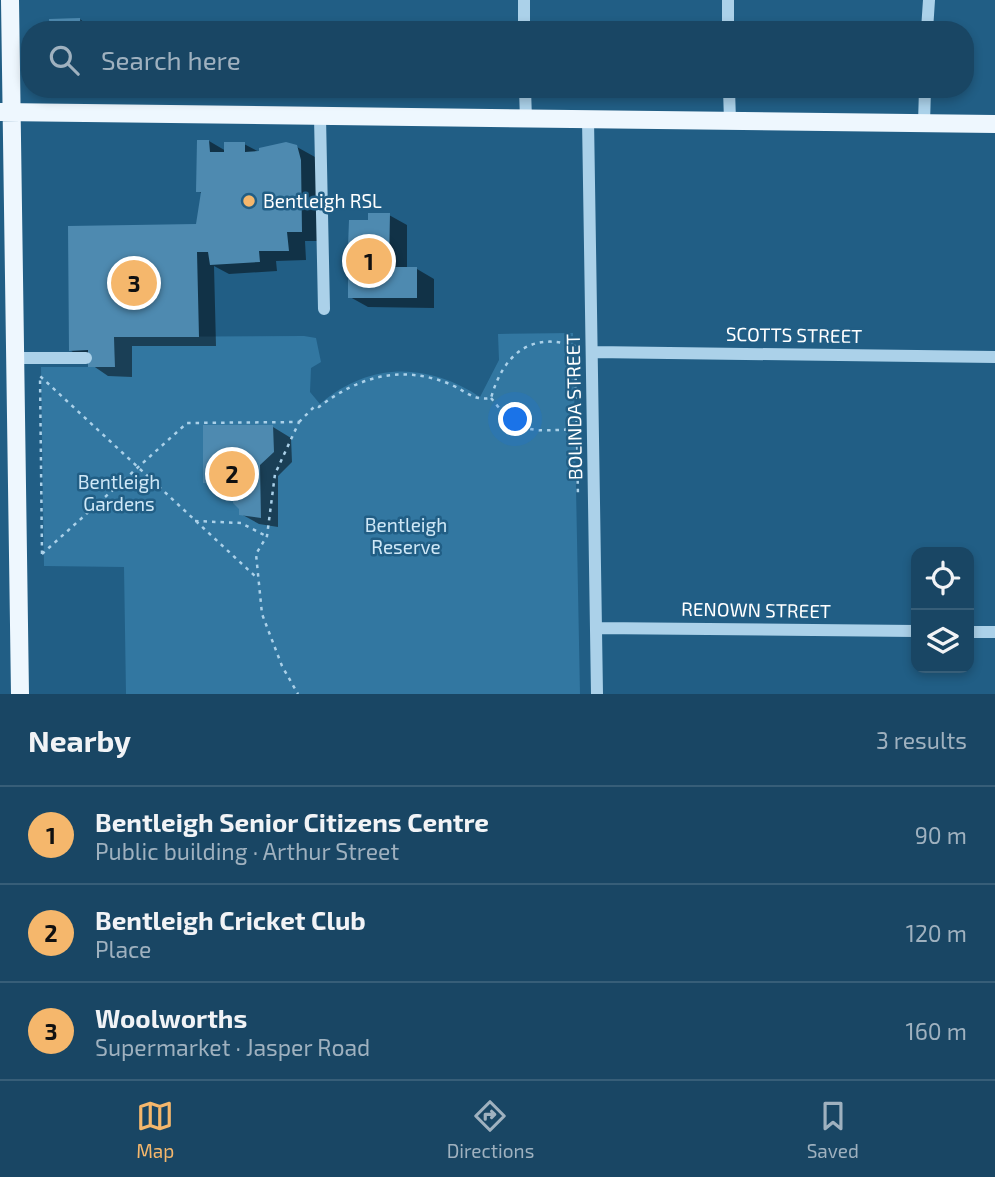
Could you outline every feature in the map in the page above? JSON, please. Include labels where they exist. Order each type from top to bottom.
[{"type":"main road","points":[[7,6],[7,112],[16,358],[20,694]]},
{"type":"main road","points":[[7,112],[995,124]]},
{"type":"street","points":[[524,0],[524,21]]},
{"type":"street","points":[[728,0],[728,21]]},
{"type":"street","points":[[928,21],[929,0]]},
{"type":"street","points":[[525,98],[526,119]]},
{"type":"street","points":[[729,98],[730,121]]},
{"type":"street","points":[[924,123],[925,98]]},
{"type":"street","points":[[320,117],[324,309]]},
{"type":"street","name":"BOLINDA STREET","points":[[588,119],[597,694]]},
{"type":"street","name":"SCOTTS STREET","points":[[593,352],[995,357]]},
{"type":"street","points":[[16,358],[86,358]]},
{"type":"street","name":"RENOWN STREET","points":[[596,628],[911,631]]},
{"type":"street","points":[[974,632],[995,632]]},
{"type":"path","points":[[539,344],[575,346],[577,429],[541,431],[520,427],[491,398],[502,368],[519,350],[539,344]]},
{"type":"path","points":[[298,694],[271,640],[256,577],[256,554],[267,536],[275,474],[299,422],[315,406],[319,407],[341,390],[360,381],[399,373],[429,377],[452,385],[476,400],[491,398]]},
{"type":"path","points":[[256,577],[138,467],[69,404],[40,376],[42,554],[138,467],[187,423],[299,422]]},
{"type":"path","points":[[195,521],[241,523],[267,536]]},
{"type":"green space","name":"Bentleigh Reserve","points":[[573,333],[580,694],[126,694],[124,567],[44,566],[41,367],[115,367],[114,337],[304,336],[316,338],[321,362],[311,368],[310,392],[320,404],[358,380],[398,372],[440,377],[480,397],[499,360],[498,334]]},
{"type":"building","points":[[80,18],[80,21],[49,21]]},
{"type":"building","points":[[197,140],[209,140],[210,152],[224,152],[224,142],[245,142],[245,152],[259,151],[259,148],[286,142],[297,145],[301,160],[302,232],[287,232],[289,251],[259,251],[260,262],[210,265],[208,252],[197,252],[199,337],[114,337],[115,367],[88,367],[88,350],[69,351],[68,226],[196,224],[201,192],[196,192]]},
{"type":"building","points":[[368,213],[390,213],[389,267],[417,267],[417,298],[348,298],[348,255],[372,255],[372,247],[348,247],[349,220],[368,220]]},
{"type":"building","points":[[203,425],[273,425],[274,452],[260,465],[261,518],[239,515],[239,509],[233,503],[233,490],[227,483],[203,483]]},
{"type":"place","name":"Bentleigh RSL","points":[[249,201]]},
{"type":"place","name":"Bentleigh Senior Citizens Centre","points":[[369,261]]},
{"type":"place","name":"Woolworths","points":[[134,283]]},
{"type":"place","name":"Bentleigh Cricket Club","points":[[232,474]]},
{"type":"park label","name":"Bentleigh Gardens","points":[[119,493]]}]
